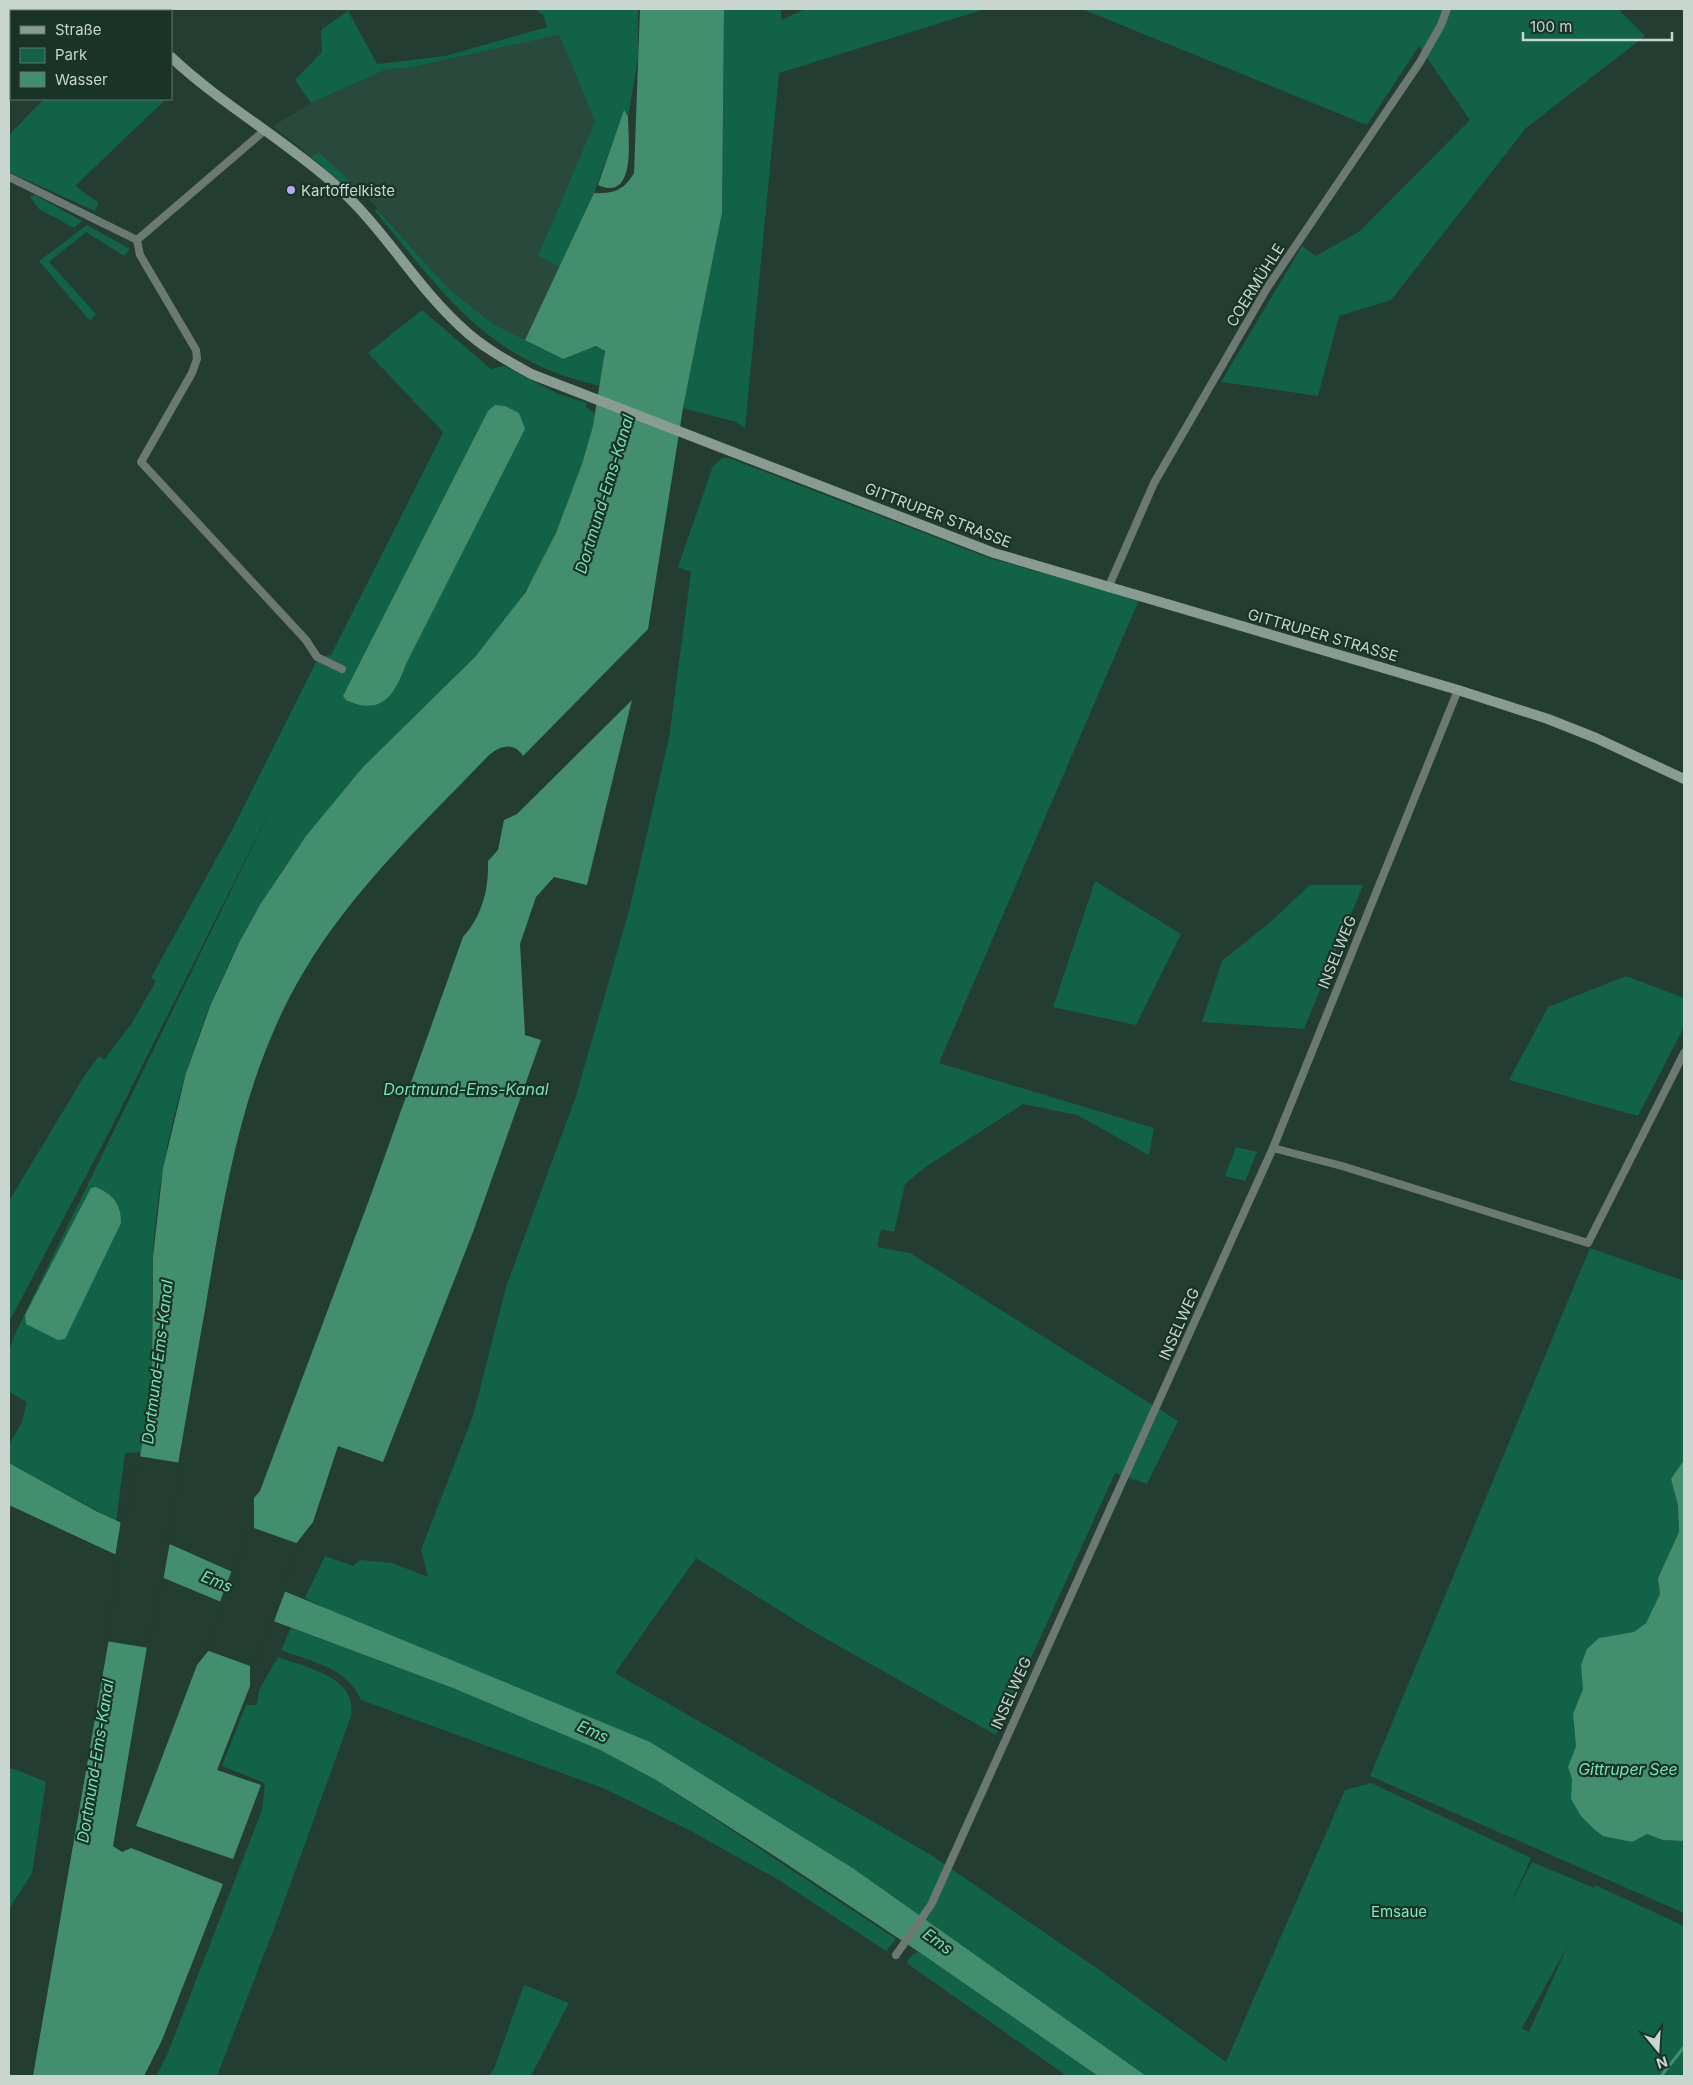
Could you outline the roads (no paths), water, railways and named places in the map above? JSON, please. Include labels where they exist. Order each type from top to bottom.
[{"type":"street","name":"COERMÜHLE","points":[[1108,588],[1154,483],[1267,288],[1420,62],[1441,25],[1447,9]]},
{"type":"street","name":"GITTRUPER STRASSE","points":[[172,58],[334,183],[358,208],[436,301],[461,327],[482,345],[531,374],[994,553],[1458,690],[1548,719],[1596,738],[1684,779]]},
{"type":"street","points":[[137,240],[265,130]]},
{"type":"street","points":[[9,177],[137,240]]},
{"type":"street","points":[[137,240],[140,255],[196,350],[197,359],[192,373],[141,462],[306,640],[317,656],[342,669]]},
{"type":"street","name":"INSELWEG","points":[[896,1955],[931,1905],[1273,1148],[1458,690]]},
{"type":"street","points":[[1273,1148],[1342,1166],[1588,1243],[1684,1053]]},
{"type":"water","points":[[640,9],[724,9],[722,213],[683,408],[648,629],[523,756],[515,748],[511,747],[502,748],[492,753],[413,833],[343,914],[303,973],[282,1012],[265,1051],[251,1092],[229,1176],[165,1542],[237,1574],[254,1530],[254,1498],[260,1491],[372,1192],[463,937],[480,911],[486,892],[488,861],[498,850],[504,820],[517,814],[632,700],[587,885],[554,877],[536,897],[520,944],[525,1035],[541,1040],[473,1232],[383,1462],[338,1446],[313,1522],[295,1545],[279,1589],[650,1742],[854,1869],[1146,2076],[1098,2076],[919,1952],[773,1855],[656,1780],[600,1750],[453,1688],[268,1619],[250,1666],[250,1686],[217,1770],[261,1785],[233,1859],[136,1826],[197,1665],[209,1650],[226,1604],[159,1576],[113,1846],[122,1852],[131,1848],[223,1884],[162,2040],[144,2076],[33,2076],[123,1558],[9,1505],[9,1463],[96,1511],[128,1526],[152,1387],[153,1257],[163,1168],[186,1073],[211,1004],[239,943],[261,903],[306,836],[363,767],[475,657],[525,593],[556,533],[582,464],[593,426],[605,351],[596,346],[563,359],[525,340],[594,193],[607,193],[618,190],[634,173]]},
{"type":"water","points":[[624,110],[628,117],[629,139],[628,165],[625,177],[619,185],[610,188],[598,185]]},
{"type":"water","points":[[495,405],[505,406],[519,413],[525,429],[397,685],[385,700],[378,704],[369,706],[358,705],[346,700],[343,696],[488,411]]},
{"type":"water","points":[[96,1187],[115,1200],[121,1216],[121,1223],[65,1339],[58,1340],[26,1324],[25,1315],[91,1188]]},
{"type":"water","name":"Gittruper See","points":[[1684,1460],[1684,1841],[1663,1840],[1647,1834],[1632,1842],[1603,1836],[1581,1816],[1571,1799],[1572,1779],[1568,1767],[1576,1746],[1573,1714],[1583,1689],[1581,1665],[1587,1649],[1599,1638],[1634,1632],[1646,1623],[1660,1594],[1658,1578],[1679,1532],[1678,1505],[1671,1479]]},
{"type":"waterway","points":[[1661,2076],[1684,2047]]},
{"type":"place","name":"Kartoffelkiste","points":[[291,190]]},
{"type":"water label","name":"Dortmund-Ems-Kanal","points":[[604,494]]},
{"type":"water label","name":"Dortmund-Ems-Kanal","points":[[466,1089]]},
{"type":"water label","name":"Dortmund-Ems-Kanal","points":[[157,1362]]},
{"type":"water label","name":"Ems","points":[[217,1581]]},
{"type":"water label","name":"Ems","points":[[593,1731]]},
{"type":"water label","name":"Dortmund-Ems-Kanal","points":[[95,1761]]},
{"type":"water label","name":"Ems","points":[[938,1941]]},
{"type":"park label","name":"Emsaue","points":[[1399,1911]]}]
